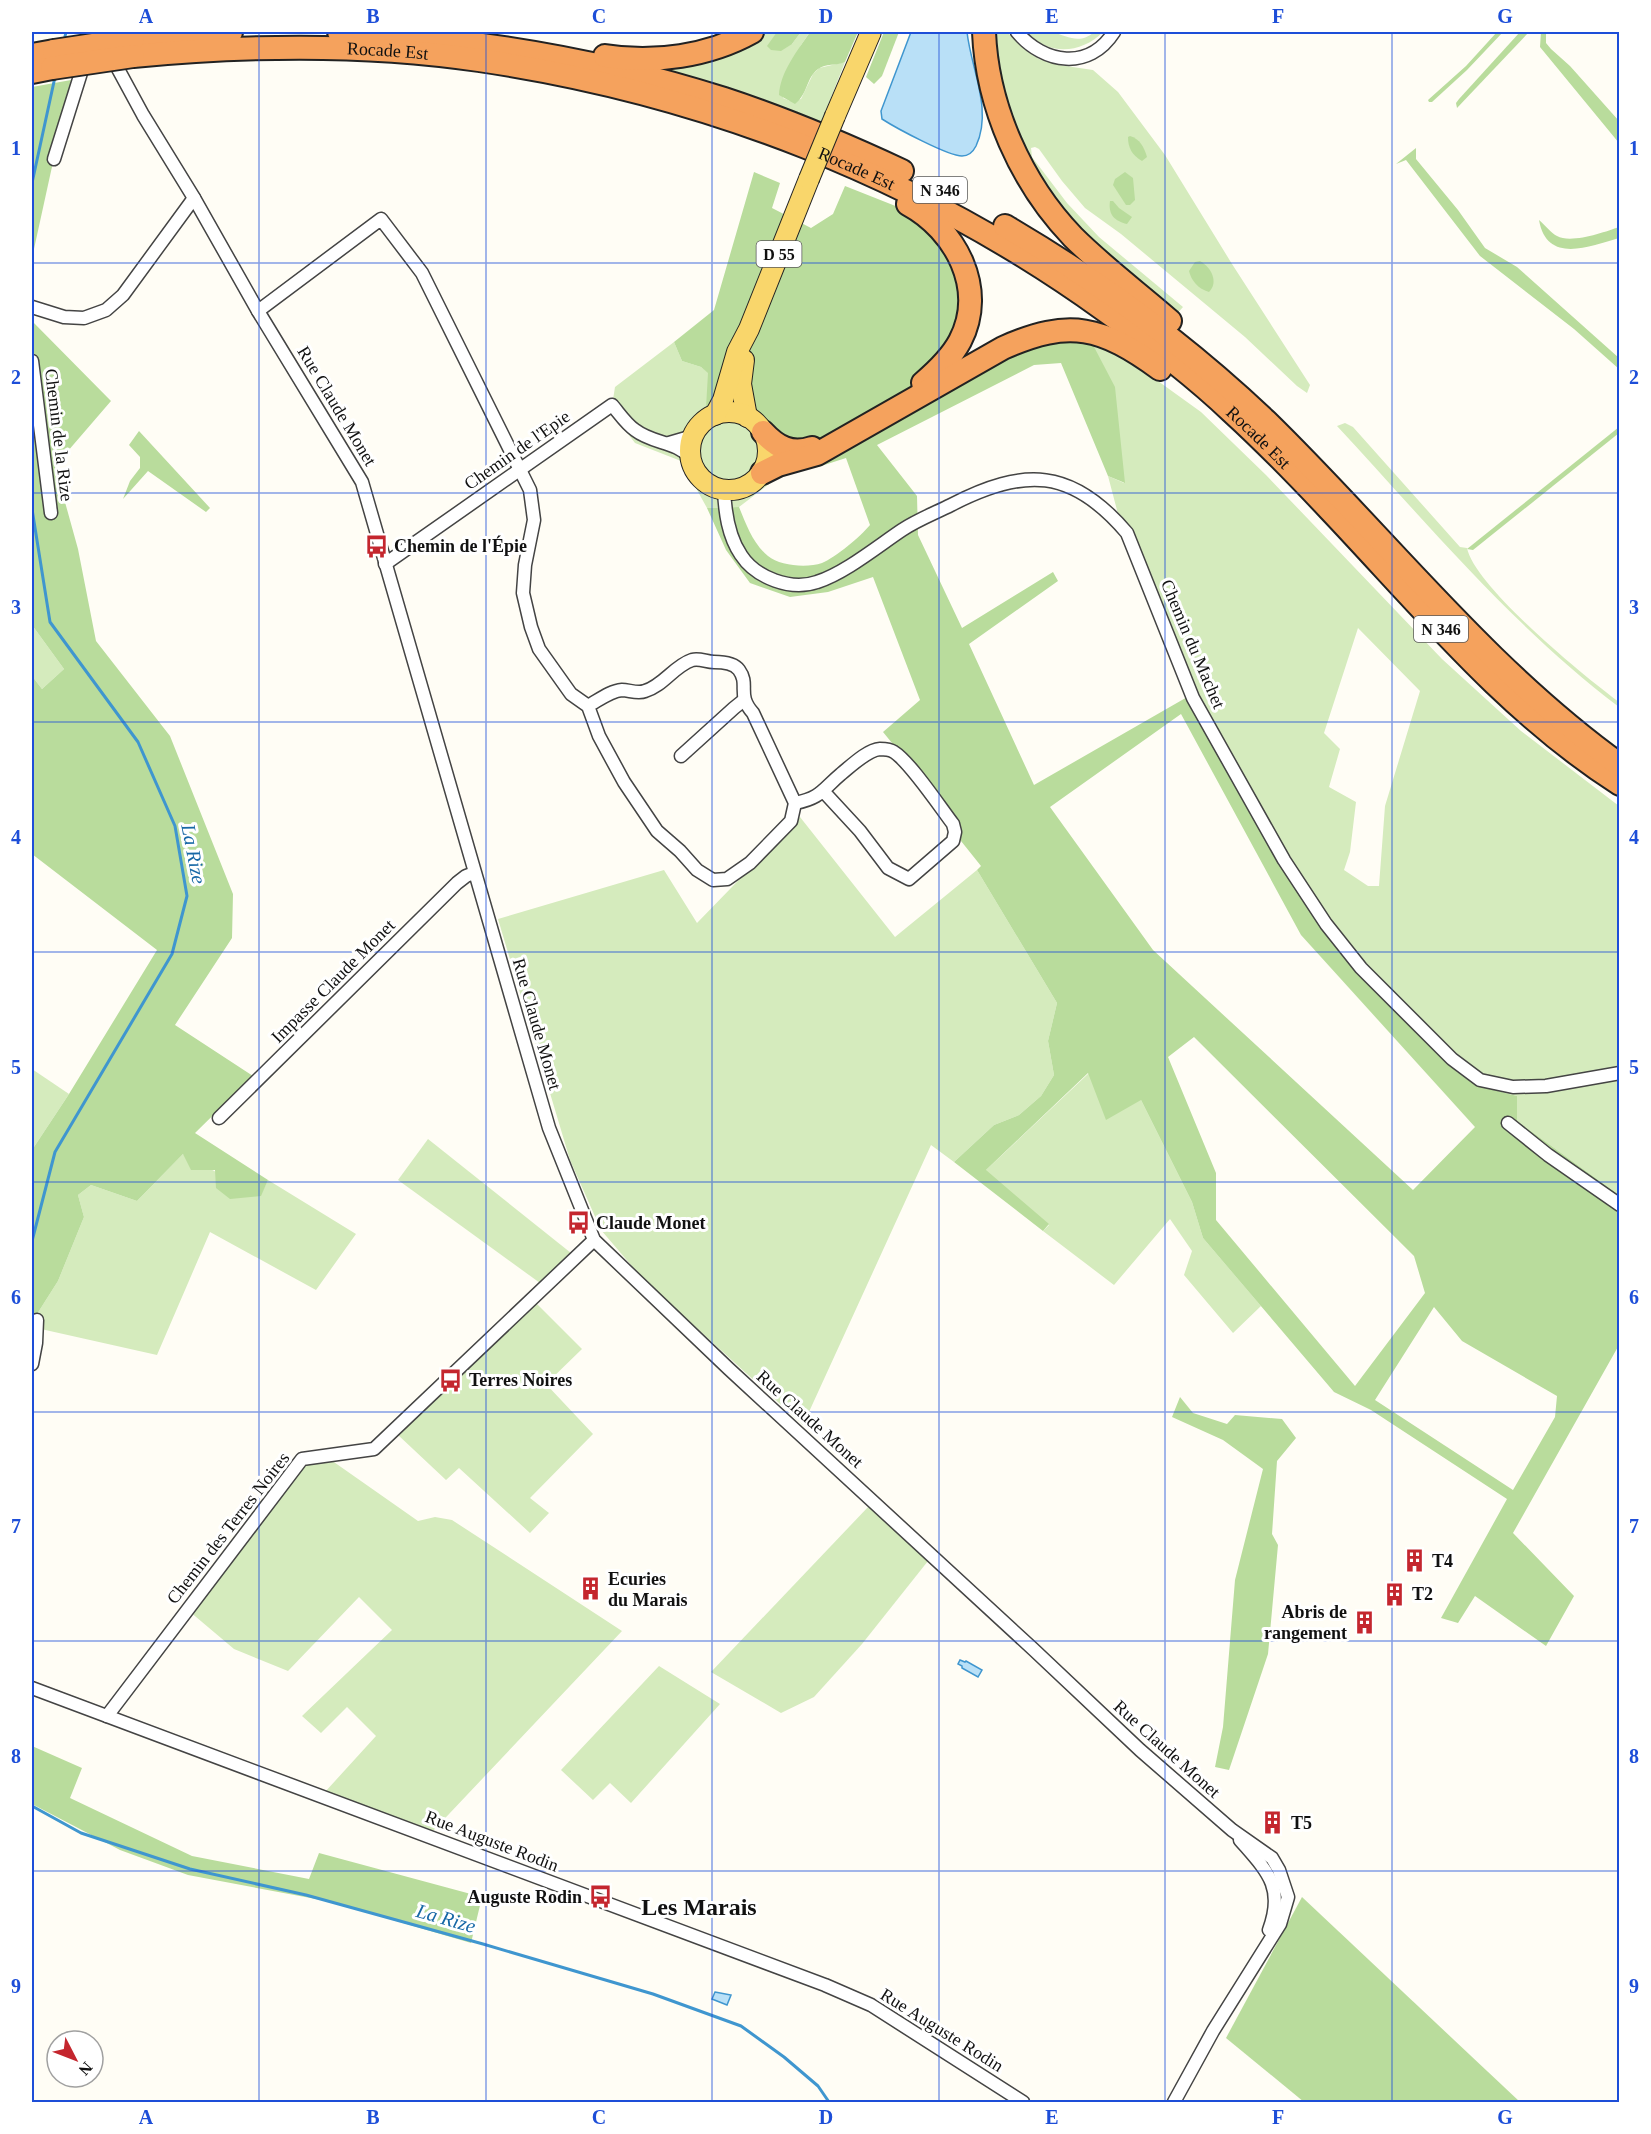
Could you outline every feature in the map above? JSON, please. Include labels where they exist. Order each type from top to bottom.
[{"type":"highway","name":"Rocade Est","points":[[32,55],[46,63],[231,32]]},
{"type":"highway","name":"Rocade Est","points":[[339,32],[389,34],[529,52],[612,69],[724,99],[847,146],[954,198],[1040,247],[1146,320],[1229,388],[1439,627],[1514,702],[1564,744],[1620,784]]},
{"type":"highway","points":[[529,52],[554,47],[610,57],[663,58],[708,50],[728,44],[752,32]]},
{"type":"highway","points":[[762,472],[817,454],[1002,348],[1050,331],[1072,329],[1109,338],[1131,349],[1175,381],[1256,447],[1284,451],[1285,428],[1237,379],[1074,237],[1049,208],[1018,158],[999,111],[988,69],[984,32]]},
{"type":"highway","name":"Rocade Est","points":[[133,47],[317,47],[476,59],[609,84],[689,105],[791,140],[865,171],[954,215],[1070,285],[1180,367],[1284,451],[1488,653],[1562,722],[1620,765]]},
{"type":"highway","points":[[755,424],[773,443],[794,451],[819,445],[919,387],[949,358],[965,327],[970,293],[966,273],[958,253],[945,234],[928,217],[873,185],[865,171]]},
{"type":"main road","name":"D 55","points":[[714,415],[723,400],[737,352],[749,330],[871,32]]},
{"type":"main road","name":"D 55","points":[[749,330],[741,384],[755,424]]},
{"type":"main road","points":[[725,412],[736,413],[755,424],[768,452],[762,472],[754,481],[735,490],[724,490],[702,480],[691,458],[691,446],[693,436],[706,420],[725,412]]},
{"type":"street","points":[[54,159],[96,32]]},
{"type":"street","name":"Rue Claude Monet","points":[[96,32],[258,311],[363,482],[549,1128],[594,1240],[720,1361],[1140,1750],[1232,1830],[1269,1876],[1276,1893],[1274,1918],[1262,1950],[1213,2031],[1174,2103]]},
{"type":"street","points":[[1017,32],[1032,47],[1054,56],[1075,58],[1091,55],[1114,32]]},
{"type":"street","points":[[32,307],[64,317],[84,318],[106,310],[123,295],[194,198]]},
{"type":"street","points":[[258,311],[381,219],[422,273],[530,490],[534,520],[525,565],[523,593],[539,649],[571,694],[588,706],[599,736],[624,782],[657,831],[680,851],[696,870],[713,880],[727,879],[750,862],[791,821],[795,803],[753,713],[744,700],[744,682],[739,670],[726,662],[707,662],[700,659],[690,661],[645,692],[622,690],[607,695],[588,706]]},
{"type":"street","name":"Chemin de la Rize","points":[[32,361],[51,513]]},
{"type":"street","name":"Chemin de l'Epie","points":[[385,564],[612,405],[635,430],[655,441],[669,443],[691,458]]},
{"type":"street","points":[[669,443],[693,436]]},
{"type":"street","name":"Chemin du Machet","points":[[724,490],[730,532],[741,556],[758,572],[776,582],[793,585],[817,582],[855,563],[905,528],[970,494],[1007,482],[1034,479],[1065,484],[1094,500],[1110,512],[1127,533],[1193,698],[1284,860],[1326,924],[1361,968],[1452,1059],[1480,1080],[1513,1087],[1546,1086],[1620,1073]]},
{"type":"street","points":[[681,756],[744,700]]},
{"type":"street","points":[[795,803],[810,800],[824,792],[840,775],[879,749],[892,751],[904,761],[953,824],[955,832],[953,841],[909,879],[888,868],[860,831],[824,792]]},
{"type":"street","name":"Impasse Claude Monet","points":[[219,1118],[457,883],[474,873]]},
{"type":"street","points":[[1508,1123],[1548,1155],[1620,1205]]},
{"type":"street","name":"Chemin des Terres Noires","points":[[107,1716],[302,1460],[374,1449],[594,1240]]},
{"type":"street","points":[[32,1364],[37,1320]]},
{"type":"street","name":"Rue Auguste Rodin","points":[[32,1688],[825,1985],[871,2005],[1023,2103]]},
{"type":"green space","points":[[1049,31],[1079,39],[1094,32],[1103,32],[1085,45],[1065,49],[1045,45],[1035,40],[1027,32]]},
{"type":"green space","points":[[766,32],[777,32],[775,33],[792,44],[801,32],[810,32],[801,45],[783,98],[790,101],[801,99],[813,74],[819,68],[845,62],[821,123],[658,68],[741,45]]},
{"type":"green space","points":[[777,32],[801,32],[792,44],[781,51],[771,50],[767,46]]},
{"type":"green space","points":[[810,32],[858,32],[845,62],[818,69],[795,104],[779,95],[780,86],[790,62]]},
{"type":"green space","points":[[884,32],[899,32],[882,76],[874,84],[866,77]]},
{"type":"green space","points":[[992,32],[1007,32],[1024,49],[1039,59],[1059,65],[1093,70],[1118,92],[1165,155],[1310,385],[1307,393],[1245,337],[1121,234],[1085,208],[1039,149],[1031,148],[1032,157],[1067,203],[1099,237],[1183,307],[1176,315],[1071,222],[1027,160],[1004,104]]},
{"type":"green space","points":[[1497,32],[1503,32],[1467,70],[1432,102],[1429,102],[1428,100],[1466,66]]},
{"type":"green space","points":[[1520,32],[1529,32],[1457,108],[1456,103],[1459,99]]},
{"type":"green space","points":[[1541,32],[1546,32],[1546,43],[1570,66],[1619,121],[1619,143],[1540,47]]},
{"type":"green space","points":[[71,80],[32,258],[32,87]]},
{"type":"green space","points":[[1128,137],[1139,141],[1144,150],[1147,157],[1142,161],[1133,154],[1130,148]]},
{"type":"green space","points":[[1416,148],[1416,159],[1458,210],[1485,248],[1517,267],[1619,358],[1619,369],[1574,329],[1480,256],[1406,160],[1396,164]]},
{"type":"green space","points":[[754,172],[780,183],[772,208],[811,228],[833,214],[845,186],[898,207],[940,238],[955,270],[960,310],[947,347],[929,367],[1001,356],[1058,340],[1092,343],[1115,387],[1125,483],[1108,476],[1061,363],[1034,365],[877,445],[917,496],[918,535],[962,628],[1053,572],[1058,581],[969,644],[1034,785],[1189,696],[1322,926],[1370,985],[1457,1072],[1486,1088],[1517,1096],[1517,1121],[1619,1195],[1619,1345],[1513,1533],[1574,1596],[1546,1646],[1475,1596],[1458,1623],[1441,1618],[1507,1499],[1371,1410],[1334,1392],[1203,1238],[1192,1202],[1141,1100],[1106,1120],[1088,1073],[986,1170],[1049,1224],[1043,1231],[954,1162],[994,1125],[1019,1115],[1041,1096],[1054,1075],[1048,1041],[1057,1003],[977,870],[981,866],[961,841],[959,825],[883,732],[920,700],[873,577],[828,592],[790,597],[750,583],[726,550],[707,508],[739,507],[750,533],[768,556],[779,562],[801,566],[816,565],[828,560],[848,546],[870,525],[846,458],[818,467],[781,442],[725,379],[706,408],[708,373],[701,367],[682,361],[674,342],[714,310]],"holes":[[[1181,714],[1301,935],[1475,1127],[1413,1190],[1153,950],[1050,807]],[[1194,1037],[1414,1256],[1425,1293],[1355,1386],[1216,1220],[1216,1173],[1168,1057]],[[1434,1307],[1462,1341],[1557,1396],[1555,1417],[1513,1490],[1375,1400]]]},
{"type":"green space","points":[[1125,172],[1133,178],[1135,200],[1130,205],[1126,205],[1113,185],[1115,179]]},
{"type":"green space","points":[[1110,201],[1132,217],[1127,224],[1113,217]]},
{"type":"green space","points":[[1539,220],[1555,235],[1563,238],[1588,236],[1619,227],[1619,238],[1583,248],[1560,248],[1551,243],[1544,234]]},
{"type":"green space","points":[[1200,261],[1212,275],[1213,284],[1209,292],[1202,289],[1191,278],[1189,271],[1195,262]]},
{"type":"green space","points":[[32,321],[111,401],[55,466],[78,549],[96,641],[170,736],[233,894],[232,938],[175,1025],[253,1076],[195,1133],[268,1180],[261,1196],[230,1199],[216,1188],[215,1170],[191,1170],[183,1154],[137,1201],[91,1185],[78,1195],[84,1217],[58,1281],[32,1322],[32,1150],[157,950],[32,854],[32,676],[42,689],[64,669],[32,625]]},
{"type":"green space","points":[[674,342],[682,361],[701,367],[709,373],[707,407],[725,378],[746,385],[781,442],[818,467],[781,475],[739,507],[707,508],[681,461],[635,443],[611,412],[615,387]]},
{"type":"green space","points":[[1092,343],[1126,358],[1201,412],[1266,475],[1442,659],[1521,731],[1619,806],[1619,1195],[1517,1121],[1517,1096],[1486,1088],[1457,1072],[1370,985],[1322,926],[1189,696],[1127,548],[1108,476],[1124,483]],"holes":[[[1358,628],[1420,691],[1385,806],[1379,886],[1368,886],[1344,870],[1350,852],[1356,802],[1329,787],[1340,749],[1324,733]]]},
{"type":"green space","points":[[1345,423],[1353,427],[1460,547],[1467,548],[1474,565],[1510,607],[1558,653],[1619,702],[1619,707],[1543,643],[1472,573],[1337,426]]},
{"type":"green space","points":[[1619,427],[1619,433],[1473,550],[1467,549]]},
{"type":"green space","points":[[139,431],[210,508],[206,512],[148,471],[123,499],[130,481],[140,468],[140,457],[129,445]]},
{"type":"green space","points":[[32,625],[64,669],[42,689],[32,676]]},
{"type":"green space","points":[[800,817],[895,937],[977,870],[1057,1003],[1048,1041],[1054,1075],[1041,1096],[1019,1115],[994,1125],[954,1162],[931,1145],[803,1425],[643,1279],[601,1230],[570,1160],[498,919],[664,870],[697,923]]},
{"type":"green space","points":[[32,1069],[69,1094],[32,1150]]},
{"type":"green space","points":[[1089,1073],[1141,1100],[1192,1202],[1203,1238],[1261,1306],[1233,1333],[1184,1275],[1192,1251],[1170,1219],[1114,1285],[1043,1231],[1049,1225],[985,1171]]},
{"type":"green space","points":[[428,1139],[571,1253],[540,1283],[398,1180]]},
{"type":"green space","points":[[183,1154],[260,1196],[268,1180],[356,1234],[316,1290],[210,1232],[157,1355],[32,1327],[32,1322],[58,1281],[84,1217],[78,1195],[91,1185],[137,1201]]},
{"type":"green space","points":[[536,1303],[582,1349],[546,1384],[593,1434],[530,1498],[549,1513],[530,1533],[459,1468],[446,1480],[397,1434]]},
{"type":"green space","points":[[1180,1397],[1193,1413],[1227,1424],[1235,1415],[1282,1419],[1296,1438],[1277,1461],[1272,1534],[1278,1545],[1268,1654],[1229,1770],[1215,1767],[1223,1727],[1235,1580],[1263,1469],[1223,1440],[1172,1417]]},
{"type":"green space","points":[[331,1460],[418,1521],[435,1517],[452,1520],[622,1631],[432,1832],[325,1792],[376,1736],[347,1707],[321,1733],[302,1716],[392,1630],[359,1597],[288,1671],[234,1649],[189,1611],[298,1469],[314,1461]]},
{"type":"green space","points":[[869,1506],[928,1561],[862,1644],[814,1697],[781,1713],[711,1672]]},
{"type":"green space","points":[[659,1666],[720,1704],[631,1803],[610,1783],[593,1800],[561,1770]]},
{"type":"green space","points":[[32,1746],[82,1768],[70,1798],[192,1856],[309,1879],[319,1853],[482,1897],[471,1943],[332,1902],[188,1875],[120,1850],[32,1804]]},
{"type":"green space","points":[[1302,1897],[1520,2102],[1304,2102],[1226,2038]]},
{"type":"water","points":[[911,32],[967,32],[982,104],[981,132],[976,146],[969,154],[955,155],[934,147],[882,119],[881,111]]},
{"type":"water","points":[[960,1660],[982,1670],[978,1677],[962,1668],[958,1664]]},
{"type":"water","points":[[715,1992],[731,1995],[727,2005],[712,1999]]},
{"type":"waterway","name":"La Rize","points":[[64,41],[66,32]]},
{"type":"waterway","name":"La Rize","points":[[32,183],[55,77]]},
{"type":"waterway","name":"La Rize","points":[[32,509],[50,622],[138,742],[175,826],[187,896],[172,954],[55,1152],[32,1241]]},
{"type":"waterway","name":"La Rize","points":[[32,1806],[81,1833],[190,1869],[306,1895],[483,1944],[653,1994],[741,2026],[784,2057],[818,2086],[829,2102]]},
{"type":"place","name":"Chemin de l'Épie","points":[[376,546]]},
{"type":"place","name":"Claude Monet","points":[[578,1223]]},
{"type":"place","name":"Terres Noires","points":[[451,1380]]},
{"type":"place","name":"T4","points":[[1414,1561]]},
{"type":"place","name":"Ecuries du Marais","points":[[590,1589]]},
{"type":"place","name":"T2","points":[[1394,1594]]},
{"type":"place","name":"Abris de rangement","points":[[1365,1622]]},
{"type":"place","name":"T5","points":[[1273,1823]]},
{"type":"place","name":"Auguste Rodin","points":[[600,1897]]},
{"type":"district","name":"Les Marais","points":[[699,1907]]}]
